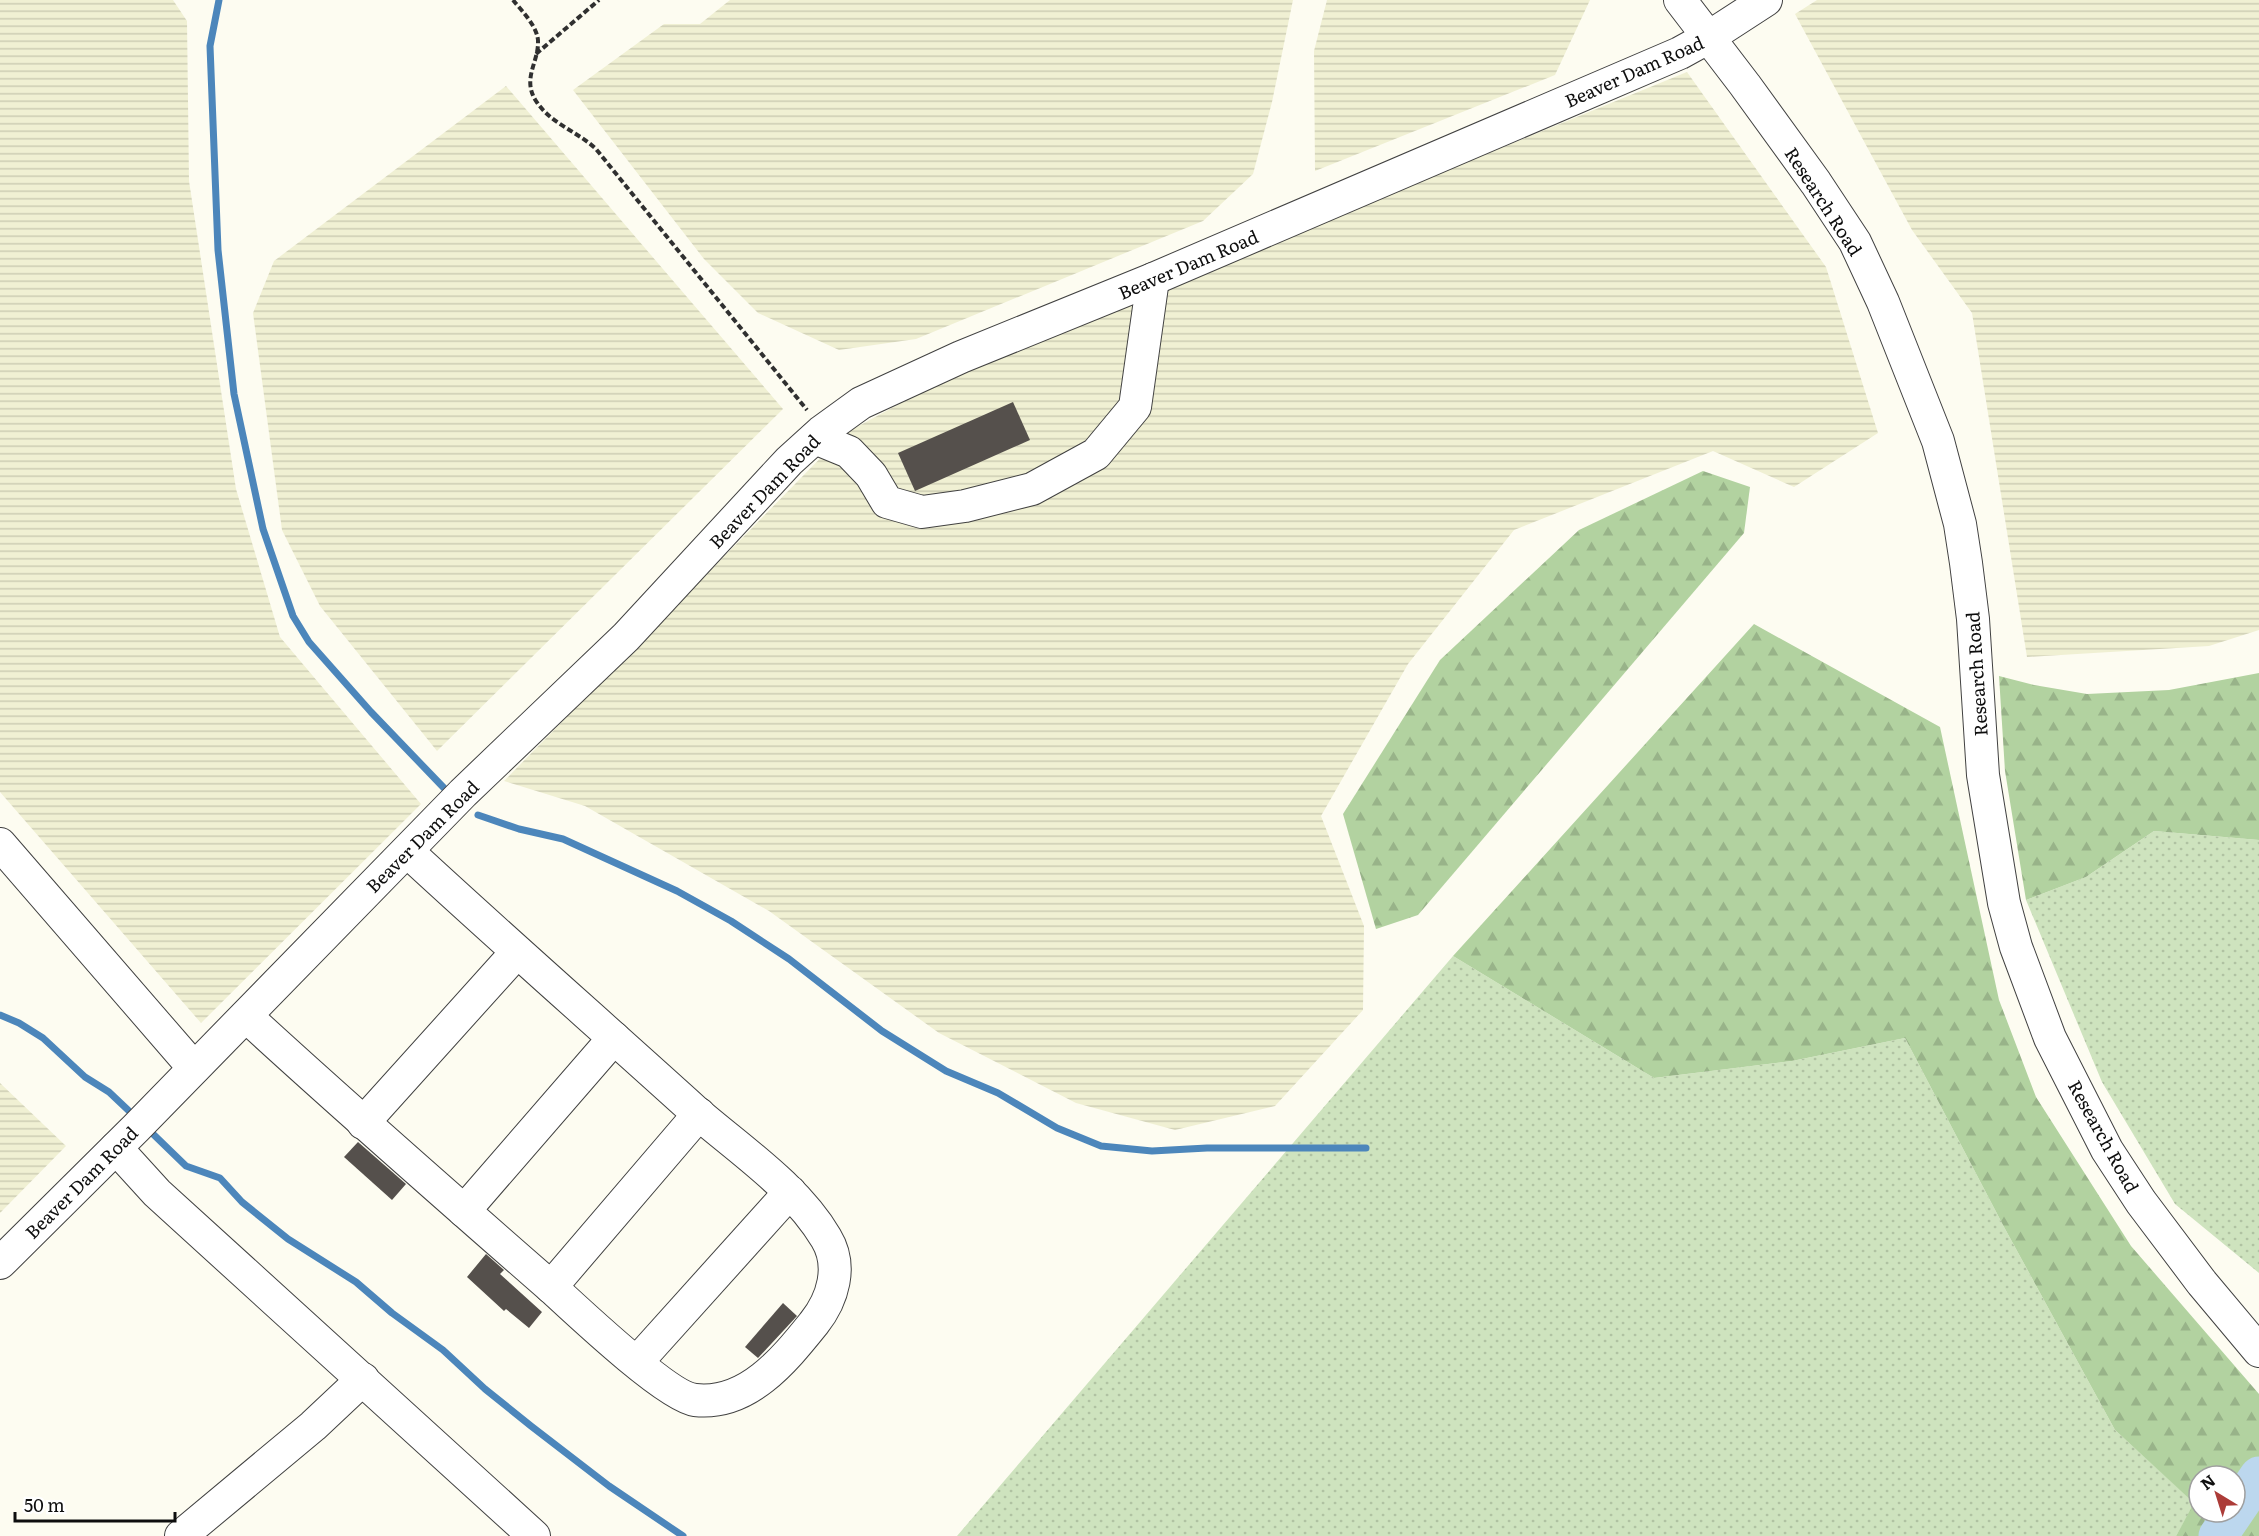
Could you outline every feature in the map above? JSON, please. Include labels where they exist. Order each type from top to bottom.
[{"type":"street","name":"Research Road","points":[[1680,0],[1816,183],[1855,242],[1883,302],[1941,450],[1960,524],[1966,563],[1973,619],[1983,775],[2004,903],[2016,947],[2050,1038],[2107,1150],[2141,1202],[2202,1283],[2259,1351]]},
{"type":"street","name":"Beaver Dam Road","points":[[0,1263],[116,1148],[463,793],[626,637],[789,461],[819,434],[861,403],[909,380],[1153,279],[1680,53],[1766,0]]},
{"type":"street","points":[[819,434],[849,452],[871,475],[887,502],[922,512],[965,506],[1032,489],[1096,454],[1135,407],[1153,279]]},
{"type":"street","points":[[0,844],[194,1068]]},
{"type":"street","points":[[246,1016],[363,1123],[637,1362],[679,1394],[691,1400],[704,1401],[735,1394],[757,1383],[789,1354],[822,1312],[831,1291],[836,1269],[833,1251],[826,1238],[798,1199],[699,1114],[407,851]]},
{"type":"street","points":[[363,1123],[517,952]]},
{"type":"street","points":[[464,1211],[614,1038]]},
{"type":"street","points":[[551,1287],[699,1114]]},
{"type":"street","points":[[116,1148],[157,1193],[534,1536]]},
{"type":"street","points":[[637,1362],[790,1192]]},
{"type":"street","points":[[181,1536],[313,1426],[363,1379]]},
{"type":"path","points":[[513,0],[536,31],[538,44],[530,82],[534,99],[556,123],[587,141],[596,149],[819,434]]},
{"type":"path","points":[[535,55],[599,0]]},
{"type":"green space","points":[[0,0],[173,0],[187,21],[189,181],[236,489],[280,637],[421,804],[201,1023],[0,792]]},
{"type":"green space","points":[[730,0],[1293,0],[1272,102],[1253,174],[1203,221],[916,339],[839,350],[758,313],[704,259],[573,90],[664,24],[700,24]]},
{"type":"green space","points":[[1327,0],[1590,0],[1555,75],[1315,171],[1314,51]]},
{"type":"green space","points":[[1817,0],[2259,0],[2259,630],[2209,646],[2027,657],[1972,313],[1912,230],[1795,14]]},
{"type":"green space","points":[[1687,72],[1826,267],[1878,433],[1794,487],[1713,451],[1514,530],[1408,664],[1321,816],[1364,926],[1363,1010],[1275,1106],[1175,1130],[1076,1103],[939,1033],[769,911],[585,806],[504,781],[844,434],[976,362]]},
{"type":"green space","points":[[506,86],[783,409],[437,751],[320,606],[282,530],[253,313],[274,261]]},
{"type":"green space","points":[[1703,471],[1750,487],[1744,533],[1418,915],[1376,929],[1343,814],[1440,660],[1579,530]]},
{"type":"green space","points":[[1754,624],[1940,727],[1999,1000],[2036,1097],[2131,1246],[2259,1394],[2259,1536],[2176,1536],[2187,1516],[2187,1524],[2247,1524],[2247,1464],[2187,1464],[2187,1497],[2115,1430],[2004,1227],[1905,1038],[1792,1061],[1654,1078],[1453,956]]},
{"type":"green space","points":[[2259,673],[2259,840],[2154,831],[2086,877],[2026,900],[2005,771],[1999,676],[2034,685],[2087,694],[2169,690]]},
{"type":"green space","points":[[2154,831],[2259,840],[2259,1273],[2175,1204],[2102,1082],[2026,900],[2086,877]]},
{"type":"green space","points":[[1453,956],[1654,1078],[1792,1061],[1905,1038],[2004,1227],[2115,1430],[2187,1496],[2187,1517],[2176,1536],[957,1536]]},
{"type":"green space","points":[[0,1083],[66,1146],[0,1213]]},
{"type":"building","points":[[1013,402],[1030,440],[915,491],[898,453]]},
{"type":"building","points":[[358,1142],[406,1184],[392,1200],[344,1157]]},
{"type":"building","points":[[486,1254],[504,1270],[500,1274],[542,1312],[529,1328],[506,1309],[504,1311],[467,1277]]},
{"type":"building","points":[[783,1303],[797,1316],[758,1358],[745,1347]]},
{"type":"waterway","points":[[219,0],[210,46],[218,250],[234,394],[263,529],[293,616],[309,642],[371,712],[444,788]]},
{"type":"waterway","points":[[478,815],[519,829],[563,839],[677,891],[731,921],[789,959],[882,1031],[946,1071],[998,1093],[1057,1128],[1101,1146],[1152,1151],[1207,1148],[1366,1148]]},
{"type":"waterway","points":[[0,1015],[19,1023],[43,1038],[85,1077],[109,1092],[128,1110]]},
{"type":"waterway","points":[[153,1134],[186,1166],[220,1178],[242,1202],[288,1239],[356,1282],[392,1313],[443,1350],[485,1389],[531,1426],[609,1486],[683,1536]]},
{"type":"waterway","points":[[2218,1536],[2259,1476]]}]
